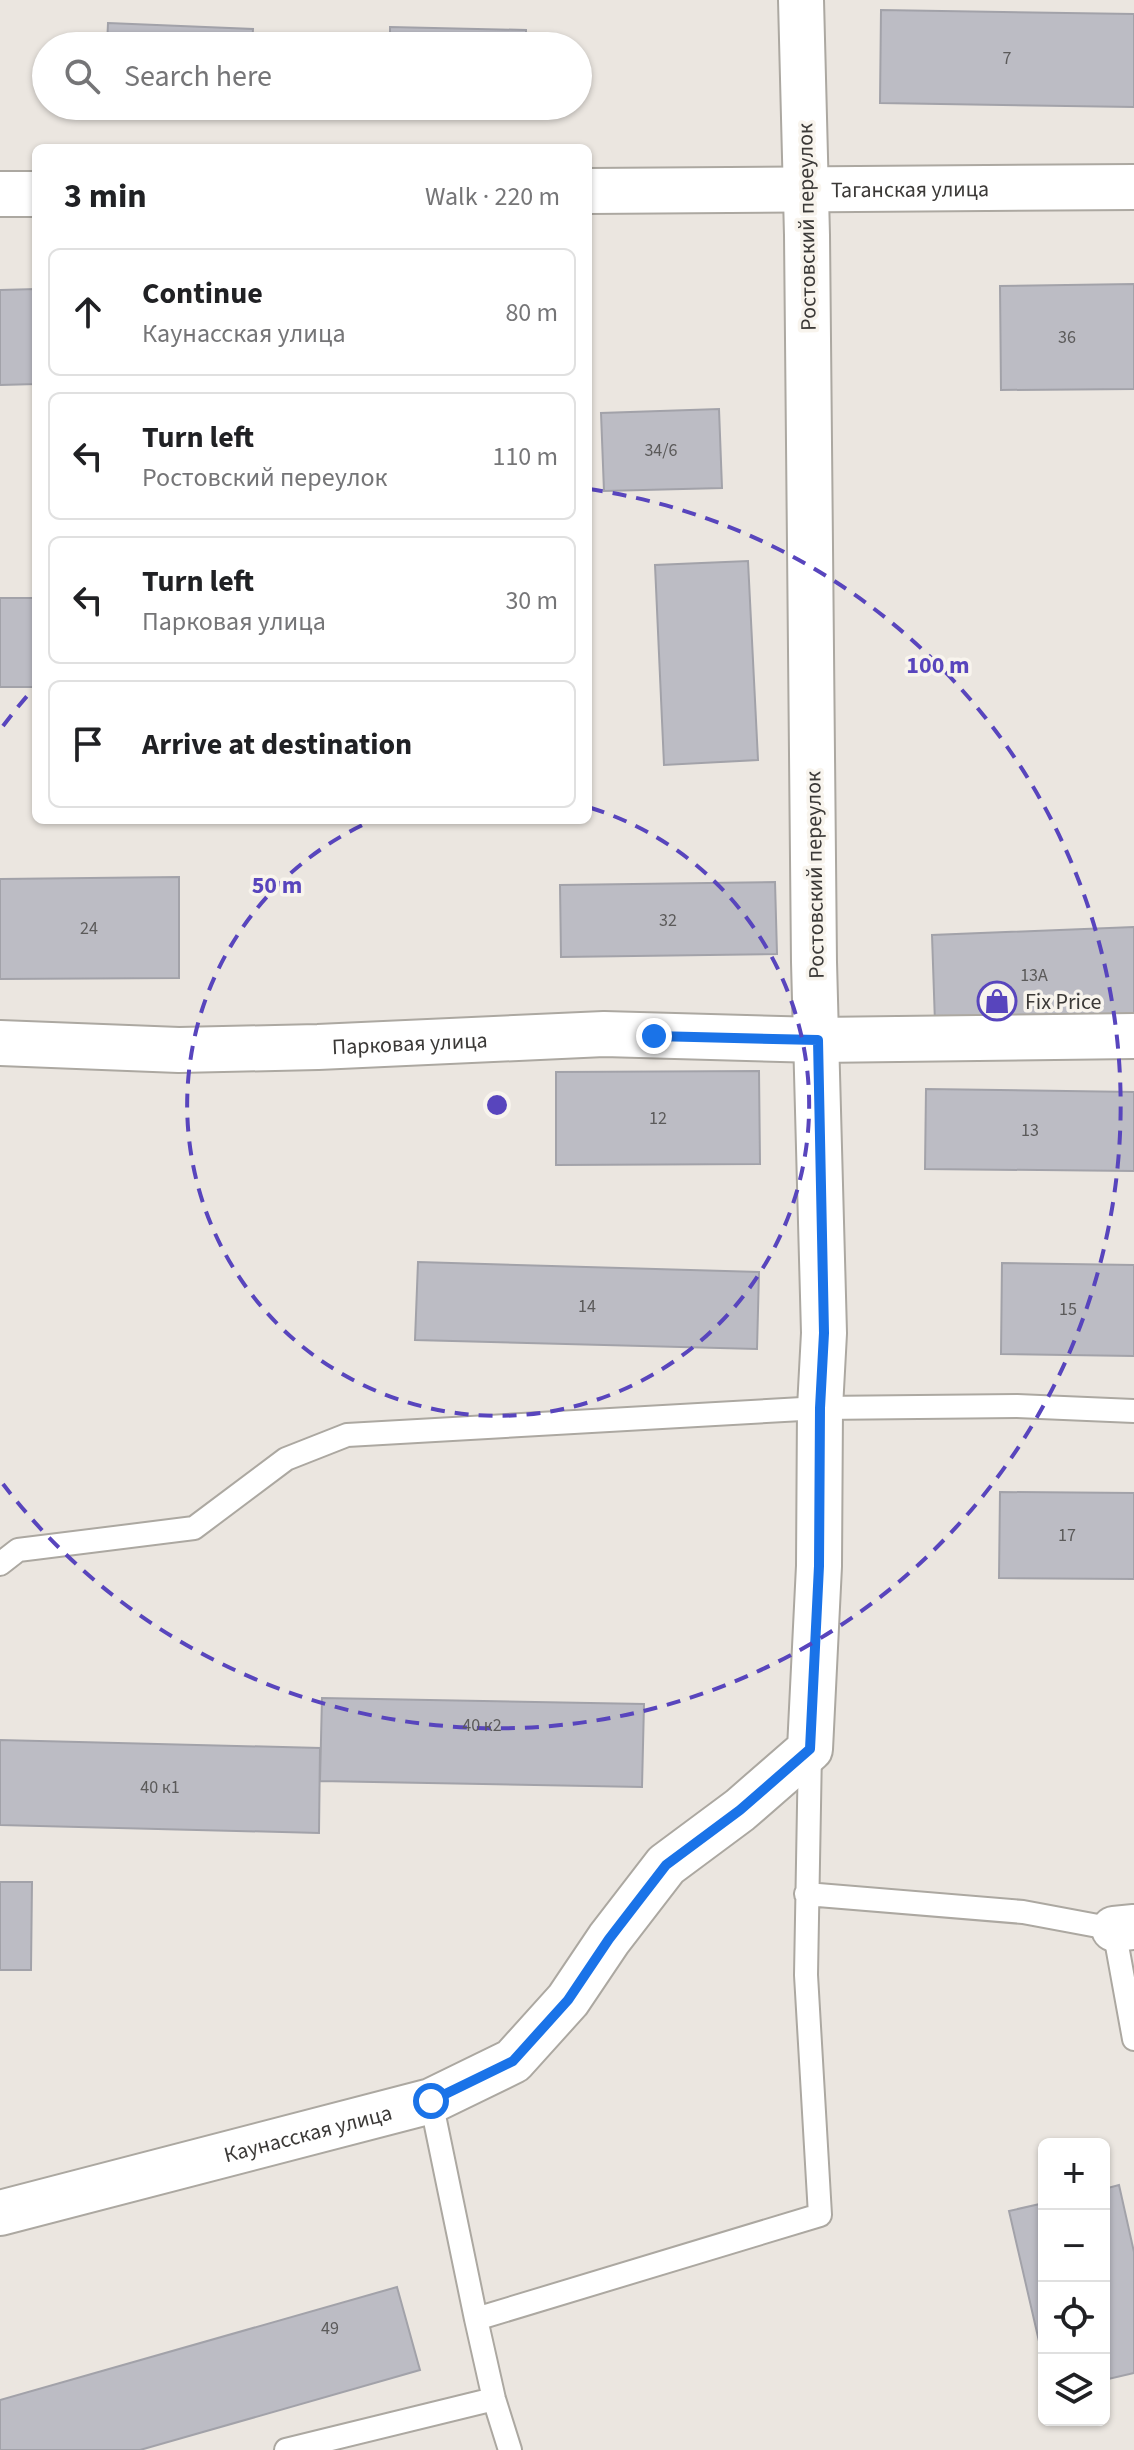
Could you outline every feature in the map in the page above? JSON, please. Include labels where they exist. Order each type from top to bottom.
[{"type":"street","name":"Ростовский переулок","points":[[801,0],[807,235],[814,962],[824,1333],[819,1566],[810,1749]]},
{"type":"street","name":"Таганская улица","points":[[592,191],[1134,187]]},
{"type":"street","points":[[0,194],[32,194]]},
{"type":"street","name":"Парковая улица","points":[[0,1043],[179,1050],[604,1034],[818,1040],[1134,1036]]},
{"type":"street","name":"Каунасская улица","points":[[0,2213],[431,2101],[513,2061],[568,2000],[609,1939],[666,1865],[740,1810],[810,1749]]},
{"type":"lane","points":[[0,1564],[18,1550],[194,1528],[286,1459],[347,1435],[820,1408],[1017,1406],[1134,1411]]},
{"type":"lane","points":[[476,2319],[820,2215],[806,1975],[810,1749]]},
{"type":"lane","points":[[806,1894],[1023,1912],[1124,1928],[1134,2039]]},
{"type":"lane","points":[[431,2101],[494,2399],[510,2450]]},
{"type":"lane","points":[[286,2450],[494,2399]]},
{"type":"building","points":[[881,10],[1134,14],[1134,107],[880,103]]},
{"type":"building","points":[[108,23],[253,29],[253,32],[108,32]]},
{"type":"building","points":[[390,27],[526,30],[526,32],[390,32]]},
{"type":"building","points":[[1134,284],[1134,389],[1001,390],[1000,286]]},
{"type":"building","points":[[32,289],[32,384],[0,385],[0,290]]},
{"type":"building","points":[[719,409],[722,488],[604,491],[601,413]]},
{"type":"building","points":[[748,561],[758,760],[664,765],[655,565]]},
{"type":"building","points":[[0,598],[32,598],[32,687],[0,687]]},
{"type":"building","points":[[179,877],[179,978],[0,979],[0,879]]},
{"type":"building","points":[[775,882],[777,954],[561,957],[560,885]]},
{"type":"building","points":[[1134,927],[1134,1016],[935,1023],[932,935]]},
{"type":"building","points":[[759,1071],[760,1164],[556,1165],[556,1072]]},
{"type":"building","points":[[926,1089],[1134,1092],[1134,1171],[925,1169]]},
{"type":"building","points":[[418,1262],[759,1272],[757,1349],[415,1340]]},
{"type":"building","points":[[1002,1263],[1134,1265],[1134,1356],[1001,1354]]},
{"type":"building","points":[[1000,1492],[1134,1493],[1134,1579],[999,1578]]},
{"type":"building","points":[[322,1698],[644,1704],[642,1787],[320,1781]]},
{"type":"building","points":[[0,1740],[320,1748],[319,1833],[0,1825]]},
{"type":"building","points":[[0,1882],[32,1882],[31,1970],[0,1970]]},
{"type":"building","points":[[1119,2185],[1134,2252],[1134,2373],[1110,2379],[1110,2210],[1110,2187]]},
{"type":"building","points":[[1038,2204],[1038,2337],[1009,2211]]},
{"type":"building","points":[[397,2287],[420,2370],[140,2450],[0,2450],[0,2400]]},
{"type":"place","name":"Fix Price","points":[[997,1001]]},
{"type":"route","points":[[431,2101],[513,2061],[568,2000],[609,1939],[666,1865],[740,1810],[810,1749],[819,1566],[824,1333],[818,1040],[654,1036]]}]
